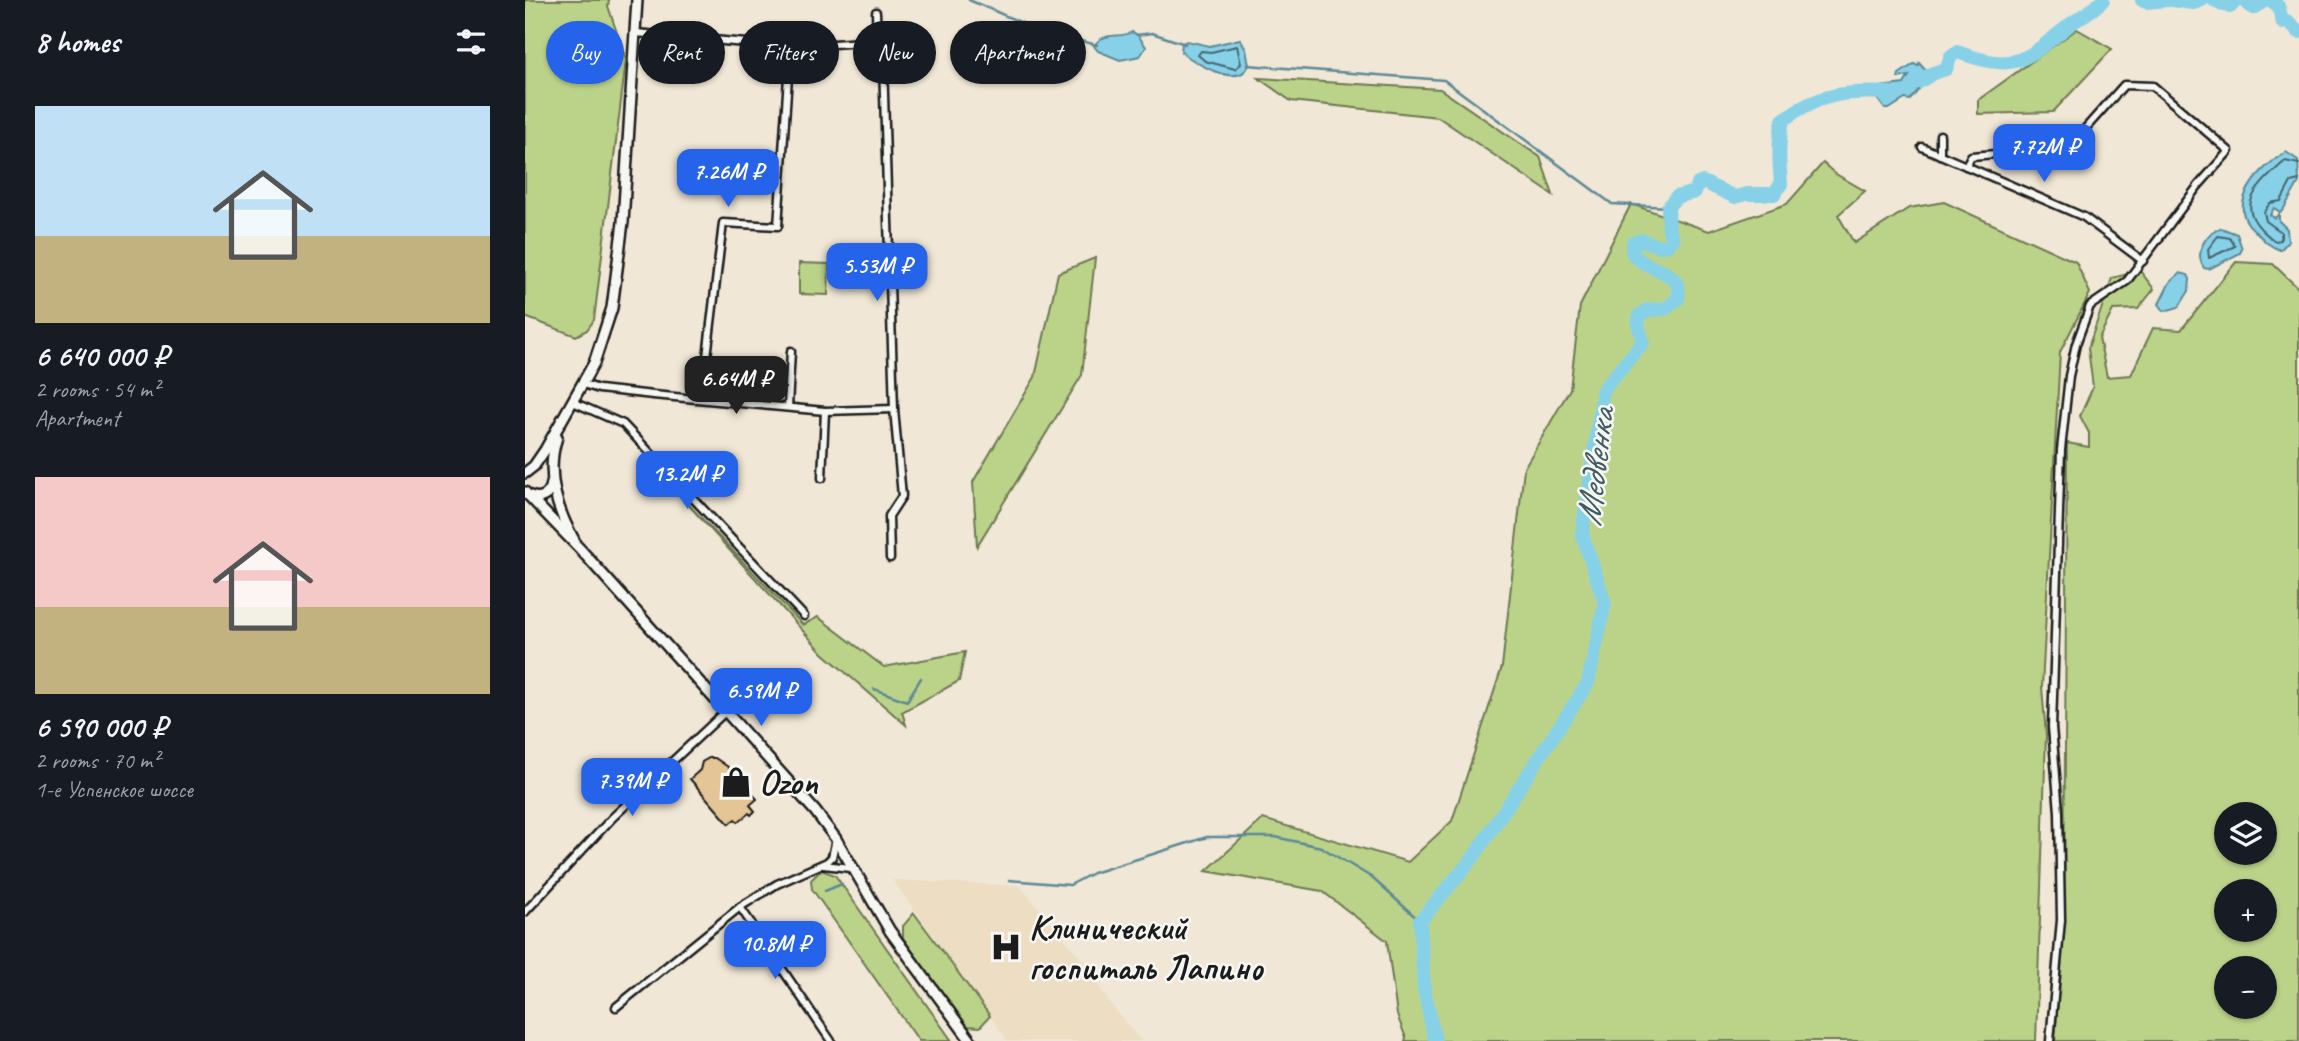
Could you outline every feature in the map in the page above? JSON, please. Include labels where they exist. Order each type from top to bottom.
[{"type":"main road","points":[[527,471],[560,425],[583,384],[601,348],[613,308],[623,222],[637,0]]},
{"type":"main road","points":[[560,425],[551,461],[552,481],[561,513],[580,549]]},
{"type":"main road","points":[[526,493],[534,498],[543,497],[550,491],[552,481],[543,468],[527,471]]},
{"type":"main road","points":[[526,493],[580,549],[815,811],[835,839],[890,931],[971,1041]]},
{"type":"street","points":[[876,12],[876,21]]},
{"type":"street","points":[[636,33],[739,42]]},
{"type":"street","points":[[702,399],[723,223],[778,226],[788,84]]},
{"type":"street","points":[[884,84],[894,409],[902,496],[889,516],[890,558]]},
{"type":"street","points":[[1966,166],[1971,156],[2068,148],[2124,85],[2153,86],[2229,151],[2126,281],[2090,306],[2077,344],[2067,390],[2060,450],[2052,727],[2059,812],[2061,920],[2050,1041]]},
{"type":"street","points":[[1940,135],[1940,155]]},
{"type":"street","points":[[1922,147],[2084,217],[2143,261]]},
{"type":"street","points":[[788,407],[791,351]]},
{"type":"street","points":[[583,384],[599,389],[825,411],[894,409]]},
{"type":"street","points":[[573,402],[624,424],[804,616]]},
{"type":"street","points":[[822,478],[825,411]]},
{"type":"street","points":[[525,912],[612,818],[725,712]]},
{"type":"street","points":[[616,1007],[740,907],[777,884],[821,865],[832,857],[835,839]]},
{"type":"street","points":[[821,865],[852,868]]},
{"type":"street","points":[[740,907],[831,1041]]},
{"type":"shaded area","name":"Клинический госпиталь Лапино","points":[[893,880],[1020,886],[1086,965],[1108,1001],[1141,1041],[1008,1041]]},
{"type":"green space","points":[[525,0],[609,0],[608,6],[613,21],[546,21],[546,84],[623,84],[594,320],[587,330],[576,336],[525,317]]},
{"type":"green space","points":[[2077,29],[2112,49],[2053,112],[1978,114],[1978,100]]},
{"type":"green space","points":[[1258,78],[1440,89],[1540,157],[1553,195],[1438,117],[1291,101]]},
{"type":"green space","points":[[1823,163],[1834,173],[1865,191],[1838,215],[1854,243],[1909,208],[1944,202],[2076,262],[2090,293],[2060,352],[2042,687],[2046,735],[2036,1041],[1405,1041],[1397,1015],[1387,941],[1322,891],[1206,871],[1263,819],[1408,862],[1452,821],[1502,667],[1524,468],[1570,389],[1580,306],[1631,204],[1709,231],[1787,204]]},
{"type":"green space","points":[[1095,258],[1082,375],[977,546],[973,482],[1035,377],[1058,273]]},
{"type":"green space","points":[[2236,262],[2273,264],[2299,289],[2299,1041],[2055,1041],[2064,905],[2067,443],[2089,447],[2089,433],[2080,416],[2093,387],[2088,348],[2112,278],[2140,271],[2154,289],[2138,309],[2113,310],[2099,338],[2107,377],[2131,375],[2153,328],[2181,330]]},
{"type":"green space","points":[[799,263],[829,264],[828,295],[799,294]]},
{"type":"green space","points":[[673,488],[803,625],[818,617],[884,667],[965,652],[959,681],[902,712],[906,725],[823,653]]},
{"type":"green space","points":[[821,870],[835,875],[952,1041],[919,1041],[812,889],[811,880]]},
{"type":"green space","points":[[914,913],[990,1016],[980,1027],[967,1026],[903,938],[903,926]]},
{"type":"water","points":[[1132,32],[1138,35],[1146,47],[1140,56],[1120,60],[1098,51],[1094,46],[1102,38]]},
{"type":"water","points":[[1240,39],[1246,49],[1249,65],[1244,72],[1236,75],[1217,72],[1181,52],[1182,43],[1187,41],[1210,46]]},
{"type":"water","points":[[1919,63],[1926,71],[1933,73],[1910,100],[1905,99],[1885,109],[1876,97],[1880,87],[1904,84],[1909,76],[1898,78],[1899,74],[1914,64],[1918,66]]},
{"type":"water","points":[[2286,152],[2298,160],[2299,182],[2283,210],[2280,212],[2274,208],[2270,215],[2275,218],[2279,214],[2279,221],[2287,229],[2288,242],[2280,250],[2254,230],[2246,220],[2243,209],[2244,198],[2257,176]]},
{"type":"water","points":[[2221,228],[2237,234],[2242,249],[2240,253],[2209,269],[2204,268],[2200,256],[2203,244],[2210,234]]},
{"type":"water","points":[[2180,273],[2188,275],[2190,279],[2189,291],[2179,307],[2164,311],[2159,304],[2170,282]]},
{"type":"building","points":[[715,758],[728,767],[757,799],[750,805],[755,811],[751,815],[749,813],[738,822],[735,819],[729,824],[690,779],[700,770],[702,762]]},
{"type":"waterway","points":[[969,0],[1041,31],[1097,45]]},
{"type":"waterway","name":"Медвенка","points":[[1919,82],[1946,69],[1951,56],[1957,52],[1992,62],[2017,61],[2039,49],[2103,0]]},
{"type":"waterway","name":"Медвенка","points":[[2142,0],[2168,0]]},
{"type":"waterway","name":"Медвенка","points":[[2172,0],[2193,3],[2202,0]]},
{"type":"waterway","name":"Медвенка","points":[[2214,0],[2230,7],[2237,0]]},
{"type":"waterway","name":"Медвенка","points":[[2243,0],[2253,8],[2266,0]]},
{"type":"waterway","name":"Медвенка","points":[[2269,0],[2278,6],[2283,23],[2288,22],[2299,32]]},
{"type":"waterway","points":[[1137,35],[1152,33],[1185,44]]},
{"type":"waterway","points":[[1247,65],[1444,80],[1612,204],[1668,207]]},
{"type":"waterway","name":"Медвенка","points":[[1435,1041],[1424,989],[1420,921],[1473,858],[1588,683],[1605,603],[1582,534],[1603,390],[1643,342],[1638,324],[1640,315],[1647,310],[1665,309],[1678,299],[1679,289],[1675,281],[1638,259],[1632,252],[1633,243],[1642,240],[1658,246],[1667,246],[1673,239],[1669,231],[1668,207],[1676,197],[1695,192],[1698,184],[1703,182],[1735,197],[1774,194],[1781,184],[1779,152],[1783,120],[1797,110],[1837,95],[1897,93]]},
{"type":"waterway","points":[[874,689],[907,701],[921,678]]},
{"type":"waterway","points":[[1009,880],[1070,885],[1093,873],[1207,837],[1275,837],[1321,847],[1371,877],[1420,921]]},
{"type":"waterway","points":[[825,891],[842,884]]},
{"type":"place","name":"Ozon","points":[[736,782]]},
{"type":"place","name":"Клинический госпиталь Лапино","points":[[1006,947]]}]
